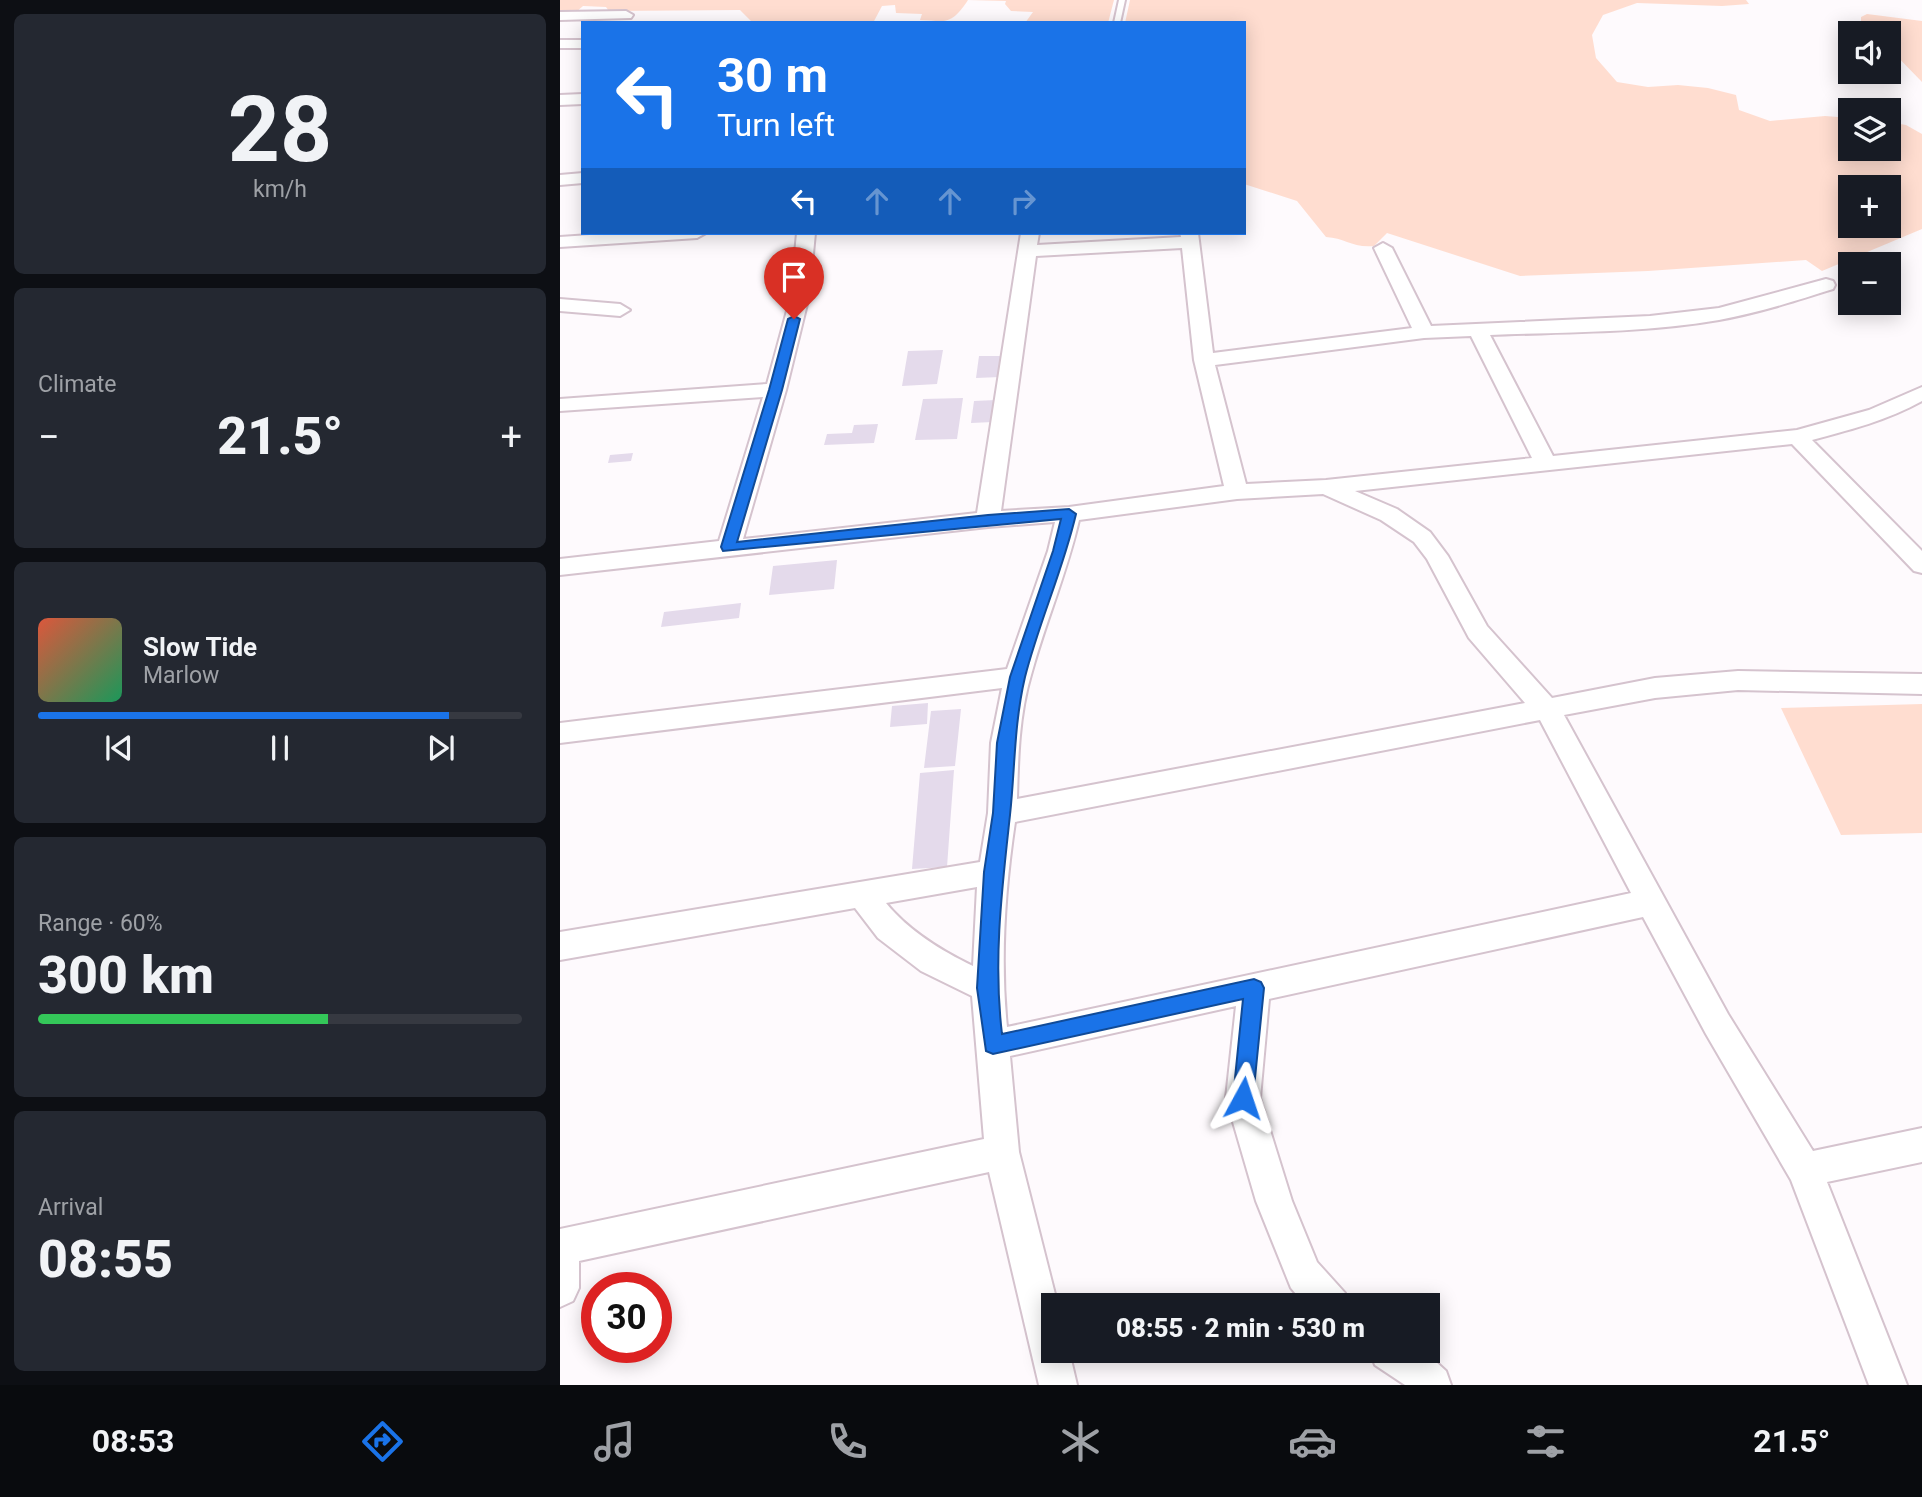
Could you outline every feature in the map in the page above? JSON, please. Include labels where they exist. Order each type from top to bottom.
[{"type":"street","points":[[560,16],[626,15]]},
{"type":"street","points":[[562,47],[581,44]]},
{"type":"street","points":[[560,100],[581,99]]},
{"type":"street","points":[[560,180],[581,178]]},
{"type":"street","points":[[560,242],[667,235]]},
{"type":"street","points":[[729,547],[776,390],[800,296],[806,235]]},
{"type":"street","points":[[988,519],[1029,242],[1190,237],[1204,360],[1237,492]]},
{"type":"street","points":[[1383,248],[1424,332]]},
{"type":"street","points":[[1204,360],[1424,332],[1650,322],[1719,314],[1779,300],[1826,285]]},
{"type":"street","points":[[560,305],[620,310]]},
{"type":"street","points":[[1478,330],[1546,464]]},
{"type":"street","points":[[560,405],[776,390]]},
{"type":"street","points":[[560,567],[988,519],[1069,514],[1237,492],[1326,487],[1797,437],[1856,422],[1904,404],[1922,393]]},
{"type":"street","points":[[1797,437],[1922,565]]},
{"type":"street","points":[[1326,487],[1388,514],[1422,538],[1436,556],[1471,621],[1511,671],[1547,709],[1717,1024],[1805,1170],[1888,1385]]},
{"type":"street","points":[[1058,1385],[1045,1341],[1002,1152],[987,988],[993,872],[1002,813],[1005,743],[1017,677],[1060,551],[1069,514]]},
{"type":"street","points":[[560,733],[1017,677]]},
{"type":"street","points":[[1002,813],[1547,709],[1599,696],[1652,688],[1766,679],[1922,684]]},
{"type":"street","points":[[560,946],[993,872]]},
{"type":"street","points":[[861,894],[889,929],[932,961],[987,988]]},
{"type":"street","points":[[993,1045],[1651,902]]},
{"type":"street","points":[[1254,988],[1243,1098],[1274,1201],[1304,1275],[1320,1293]]},
{"type":"street","points":[[1805,1170],[1922,1145]]},
{"type":"street","points":[[560,1288],[561,1247],[1002,1152]]},
{"type":"street","points":[[1408,1363],[1432,1385]]},
{"type":"lane","points":[[1117,21],[1122,0]]},
{"type":"shaded area","points":[[560,0],[968,0],[951,19],[941,21],[920,20],[922,14],[896,13],[895,5],[882,6],[874,21],[751,21],[740,10],[609,11],[606,7],[583,6],[575,13],[560,13]]},
{"type":"shaded area","points":[[968,0],[1114,0],[1109,21],[1026,21],[1033,12],[1011,11],[1005,4],[1006,1]]},
{"type":"shaded area","points":[[1130,0],[1746,0],[1749,4],[1722,6],[1637,3],[1603,15],[1592,35],[1596,58],[1617,82],[1648,87],[1678,85],[1708,88],[1736,95],[1739,110],[1770,121],[1838,117],[1838,161],[1901,161],[1901,124],[1922,134],[1922,229],[1901,238],[1901,175],[1838,175],[1838,238],[1901,238],[1867,252],[1838,252],[1838,264],[1822,271],[1806,260],[1648,271],[1520,276],[1387,233],[1374,246],[1326,237],[1297,201],[1246,185],[1246,21],[1125,21]]},
{"type":"shaded area","points":[[1867,14],[1922,21],[1922,82],[1901,60],[1901,21],[1861,21],[1861,17]]},
{"type":"shaded area","points":[[1922,704],[1922,833],[1841,835],[1781,708]]},
{"type":"building","points":[[943,350],[937,384],[902,386],[908,351]]},
{"type":"building","points":[[979,356],[1003,356],[1000,377],[976,378]]},
{"type":"building","points":[[963,398],[957,439],[915,440],[923,399]]},
{"type":"building","points":[[996,400],[993,422],[971,423],[974,401]]},
{"type":"building","points":[[878,424],[874,443],[824,445],[827,434],[852,433],[854,425]]},
{"type":"building","points":[[633,453],[631,461],[608,463],[610,455]]},
{"type":"building","points":[[837,560],[834,589],[769,595],[773,566]]},
{"type":"building","points":[[741,603],[739,618],[661,627],[664,612]]},
{"type":"building","points":[[928,703],[927,724],[890,727],[892,706]]},
{"type":"building","points":[[961,709],[955,766],[924,768],[931,711]]},
{"type":"building","points":[[954,770],[947,867],[912,869],[920,773]]},
{"type":"route","points":[[794,319],[776,390],[729,547],[988,519],[1069,514],[1060,551],[1017,677],[1005,743],[1002,813],[993,872],[987,988],[993,1045],[1254,988],[1243,1098]]}]
